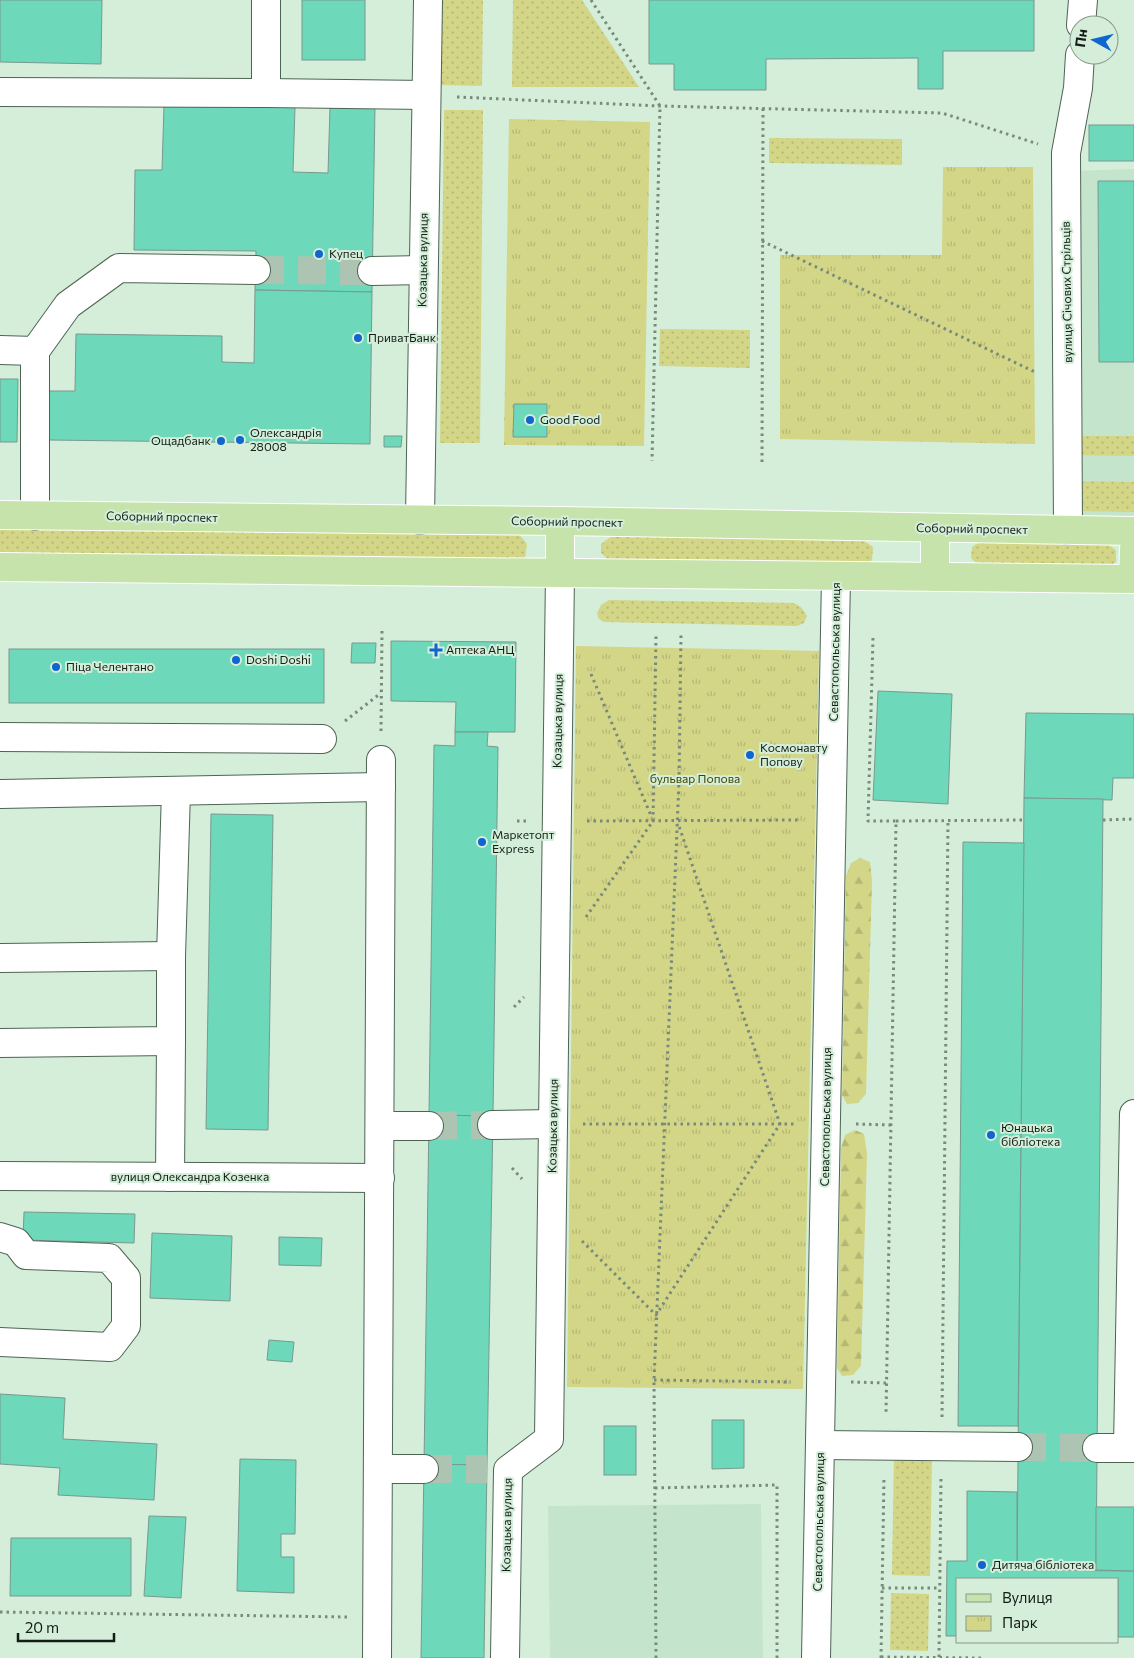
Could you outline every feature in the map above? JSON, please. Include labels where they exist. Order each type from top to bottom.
[{"type":"main road","name":"Соборний проспект","points":[[0,515],[1134,531]]},
{"type":"main road","points":[[560,522],[560,574]]},
{"type":"main road","points":[[935,529],[935,577]]},
{"type":"main road","points":[[0,567],[836,577],[1134,578],[1134,550]]},
{"type":"street","points":[[266,0],[266,93]]},
{"type":"street","name":"Козацька вулиця","points":[[420,520],[428,0]]},
{"type":"street","points":[[1082,15],[1083,0]]},
{"type":"street","name":"вулиця Січових Стрільців","points":[[1068,530],[1066,153],[1078,88],[1079,65]]},
{"type":"street","points":[[0,92],[426,95]]},
{"type":"street","points":[[35,516],[35,351],[68,305],[119,268],[256,270]]},
{"type":"street","points":[[372,271],[423,270]]},
{"type":"street","points":[[0,350],[35,351]]},
{"type":"street","name":"Козацька вулиця","points":[[505,1658],[497,1470],[549,1439],[560,574]]},
{"type":"street","name":"Севастопольська вулиця","points":[[816,1658],[836,577]]},
{"type":"street","points":[[0,737],[322,738]]},
{"type":"street","points":[[378,1658],[381,760]]},
{"type":"street","points":[[0,794],[381,787]]},
{"type":"street","points":[[170,1177],[171,956],[176,791]]},
{"type":"street","points":[[0,958],[171,956]]},
{"type":"street","points":[[0,1042],[171,1041]]},
{"type":"street","points":[[1097,1448],[1131,1448],[1134,1114]]},
{"type":"street","points":[[492,1125],[553,1124]]},
{"type":"street","points":[[380,1126],[429,1126]]},
{"type":"street","name":"вулиця Олександра Козенка","points":[[0,1176],[380,1178]]},
{"type":"street","points":[[0,1237],[16,1242],[26,1255],[108,1258],[126,1278],[126,1326],[110,1347],[0,1342]]},
{"type":"street","points":[[820,1445],[1018,1448]]},
{"type":"street","points":[[379,1469],[424,1469]]},
{"type":"path","points":[[591,0],[660,106],[652,461]]},
{"type":"path","points":[[426,95],[660,106],[942,113],[1066,153]]},
{"type":"path","points":[[762,462],[763,108]]},
{"type":"path","points":[[762,241],[1068,387]]},
{"type":"path","points":[[381,760],[382,631]]},
{"type":"path","points":[[656,1658],[654,1380],[677,820],[681,635]]},
{"type":"path","points":[[653,820],[656,636]]},
{"type":"path","points":[[873,638],[868,821],[1024,820]]},
{"type":"path","points":[[590,672],[653,820]]},
{"type":"path","points":[[322,738],[382,693]]},
{"type":"path","points":[[677,820],[780,1124]]},
{"type":"path","points":[[517,821],[805,820]]},
{"type":"path","points":[[939,1657],[948,820]]},
{"type":"path","points":[[1103,820],[1134,820]]},
{"type":"path","points":[[896,821],[881,1657],[984,1658]]},
{"type":"path","points":[[553,1124],[799,1124]]},
{"type":"path","points":[[656,1316],[780,1124]]},
{"type":"path","points":[[855,1124],[891,1125]]},
{"type":"path","points":[[654,1380],[791,1382]]},
{"type":"path","points":[[842,1382],[886,1383]]},
{"type":"path","points":[[655,1488],[777,1485],[777,1658]]},
{"type":"path","points":[[882,1588],[940,1588]]},
{"type":"path","points":[[0,1612],[378,1617]]},
{"type":"shaded area","points":[[1134,169],[1134,518],[1083,517],[1076,515],[1072,171]]},
{"type":"shaded area","points":[[761,1504],[763,1658],[550,1658],[548,1506]]},
{"type":"green space","points":[[442,0],[483,0],[482,86],[441,85]]},
{"type":"green space","points":[[513,0],[582,0],[639,87],[512,87]]},
{"type":"green space","points":[[444,110],[483,110],[480,443],[440,443]]},
{"type":"green space","points":[[509,119],[650,122],[644,446],[504,445]]},
{"type":"green space","points":[[769,138],[902,139],[902,165],[769,163]]},
{"type":"green space","points":[[943,167],[1033,167],[1035,444],[780,439],[780,255],[942,255]]},
{"type":"green space","points":[[660,329],[750,330],[750,368],[659,366]]},
{"type":"green space","points":[[1073,436],[1134,436],[1134,456],[1073,455]]},
{"type":"green space","points":[[1077,481],[1134,482],[1134,512],[1077,511]]},
{"type":"green space","points":[[0,529],[518,533],[527,544],[525,558],[518,565],[0,557]]},
{"type":"green space","points":[[612,536],[863,540],[873,547],[872,560],[863,567],[611,562],[601,553],[601,544]]},
{"type":"green space","points":[[981,541],[1106,543],[1116,550],[1116,562],[1106,568],[980,567],[971,558],[972,547]]},
{"type":"green space","points":[[609,600],[794,603],[801,607],[807,616],[804,623],[797,626],[604,622],[599,619],[597,613],[601,605]]},
{"type":"green space","name":"бульвар Попова","points":[[576,646],[819,651],[803,1389],[567,1387]]},
{"type":"green space","points":[[860,858],[870,862],[872,881],[866,1094],[858,1103],[847,1104],[842,1095],[846,876],[851,863]]},
{"type":"green space","points":[[855,1130],[864,1134],[867,1153],[861,1366],[853,1375],[842,1376],[837,1368],[841,1148],[845,1135]]},
{"type":"green space","points":[[894,1454],[932,1454],[930,1576],[892,1575]]},
{"type":"green space","points":[[891,1593],[929,1594],[928,1651],[890,1650]]},
{"type":"building","points":[[0,0],[102,0],[101,64],[0,62]]},
{"type":"building","points":[[302,0],[365,0],[365,60],[302,60]]},
{"type":"building","points":[[649,0],[1034,0],[1034,51],[943,51],[943,89],[918,89],[918,58],[766,59],[766,90],[674,90],[674,64],[649,64]]},
{"type":"building","points":[[164,105],[295,107],[293,172],[328,173],[330,107],[375,107],[372,292],[255,290],[256,251],[134,250],[135,170],[162,170]]},
{"type":"building","points":[[1089,125],[1134,125],[1134,161],[1089,161]]},
{"type":"building","points":[[1098,181],[1134,181],[1134,362],[1099,362]]},
{"type":"building","points":[[255,290],[372,292],[370,444],[48,440],[49,391],[75,391],[76,334],[222,336],[222,362],[254,363]]},
{"type":"building","points":[[0,379],[18,379],[17,442],[0,442]]},
{"type":"building","name":"Good Food","points":[[514,404],[547,404],[547,437],[513,437]]},
{"type":"building","points":[[384,436],[402,436],[401,447],[384,447]]},
{"type":"building","points":[[391,641],[516,642],[515,732],[455,732],[456,702],[391,701]]},
{"type":"building","points":[[352,643],[376,643],[375,663],[351,663]]},
{"type":"building","points":[[9,649],[324,649],[324,703],[9,703]]},
{"type":"building","points":[[878,691],[952,694],[948,804],[873,800]]},
{"type":"building","points":[[1026,713],[1134,714],[1134,778],[1113,778],[1112,800],[1024,798]]},
{"type":"building","points":[[455,732],[488,732],[487,746],[498,747],[493,1116],[429,1115],[434,745],[455,746]]},
{"type":"building","points":[[1024,798],[1103,799],[1096,1570],[1017,1570]]},
{"type":"building","points":[[211,814],[273,815],[268,1130],[206,1129]]},
{"type":"building","name":"Юнацька бібліотека","points":[[963,842],[1024,843],[1018,1426],[958,1426]]},
{"type":"building","points":[[429,1115],[493,1116],[487,1465],[424,1464]]},
{"type":"building","points":[[24,1212],[135,1214],[134,1243],[23,1240]]},
{"type":"building","points":[[152,1233],[232,1236],[230,1301],[150,1298]]},
{"type":"building","points":[[279,1237],[322,1238],[321,1266],[279,1265]]},
{"type":"building","points":[[269,1340],[294,1342],[292,1362],[267,1360]]},
{"type":"building","points":[[0,1394],[65,1398],[63,1439],[157,1444],[154,1500],[58,1495],[60,1468],[0,1464]]},
{"type":"building","points":[[712,1420],[744,1420],[744,1468],[712,1469]]},
{"type":"building","points":[[604,1426],[636,1426],[636,1475],[604,1475]]},
{"type":"building","points":[[240,1459],[296,1460],[295,1534],[281,1534],[281,1557],[294,1557],[294,1593],[237,1591]]},
{"type":"building","points":[[424,1464],[487,1465],[484,1658],[421,1658]]},
{"type":"building","name":"Дитяча бібліотека","points":[[967,1491],[1017,1492],[1017,1570],[1134,1571],[1134,1637],[1119,1637],[1119,1578],[956,1578],[956,1636],[946,1636],[947,1561],[967,1561]]},
{"type":"building","points":[[1096,1507],[1134,1507],[1134,1571],[1096,1570]]},
{"type":"building","points":[[149,1516],[186,1517],[181,1598],[144,1596]]},
{"type":"building","points":[[11,1538],[131,1538],[131,1596],[10,1596]]},
{"type":"tunnel","points":[[256,270],[372,271]]},
{"type":"tunnel","points":[[429,1126],[492,1125]]},
{"type":"tunnel","points":[[1018,1447],[1097,1448]]},
{"type":"tunnel","points":[[424,1469],[487,1469]]},
{"type":"place","name":"Купец","points":[[319,254]]},
{"type":"place","name":"ПриватБанк","points":[[358,338]]},
{"type":"place","name":"Good Food","points":[[530,420]]},
{"type":"place","name":"Олександрія 28008","points":[[240,440]]},
{"type":"place","name":"Ощадбанк","points":[[221,441]]},
{"type":"place","name":"Аптека АНЦ","points":[[436,650]]},
{"type":"place","name":"Doshi Doshi","points":[[236,660]]},
{"type":"place","name":"Піца Челентано","points":[[56,667]]},
{"type":"place","name":"Космонавту Попову","points":[[750,755]]},
{"type":"place","name":"Маркетопт Express","points":[[482,842]]},
{"type":"place","name":"Юнацька бібліотека","points":[[991,1135]]},
{"type":"place","name":"Дитяча бібліотека","points":[[982,1565]]}]
